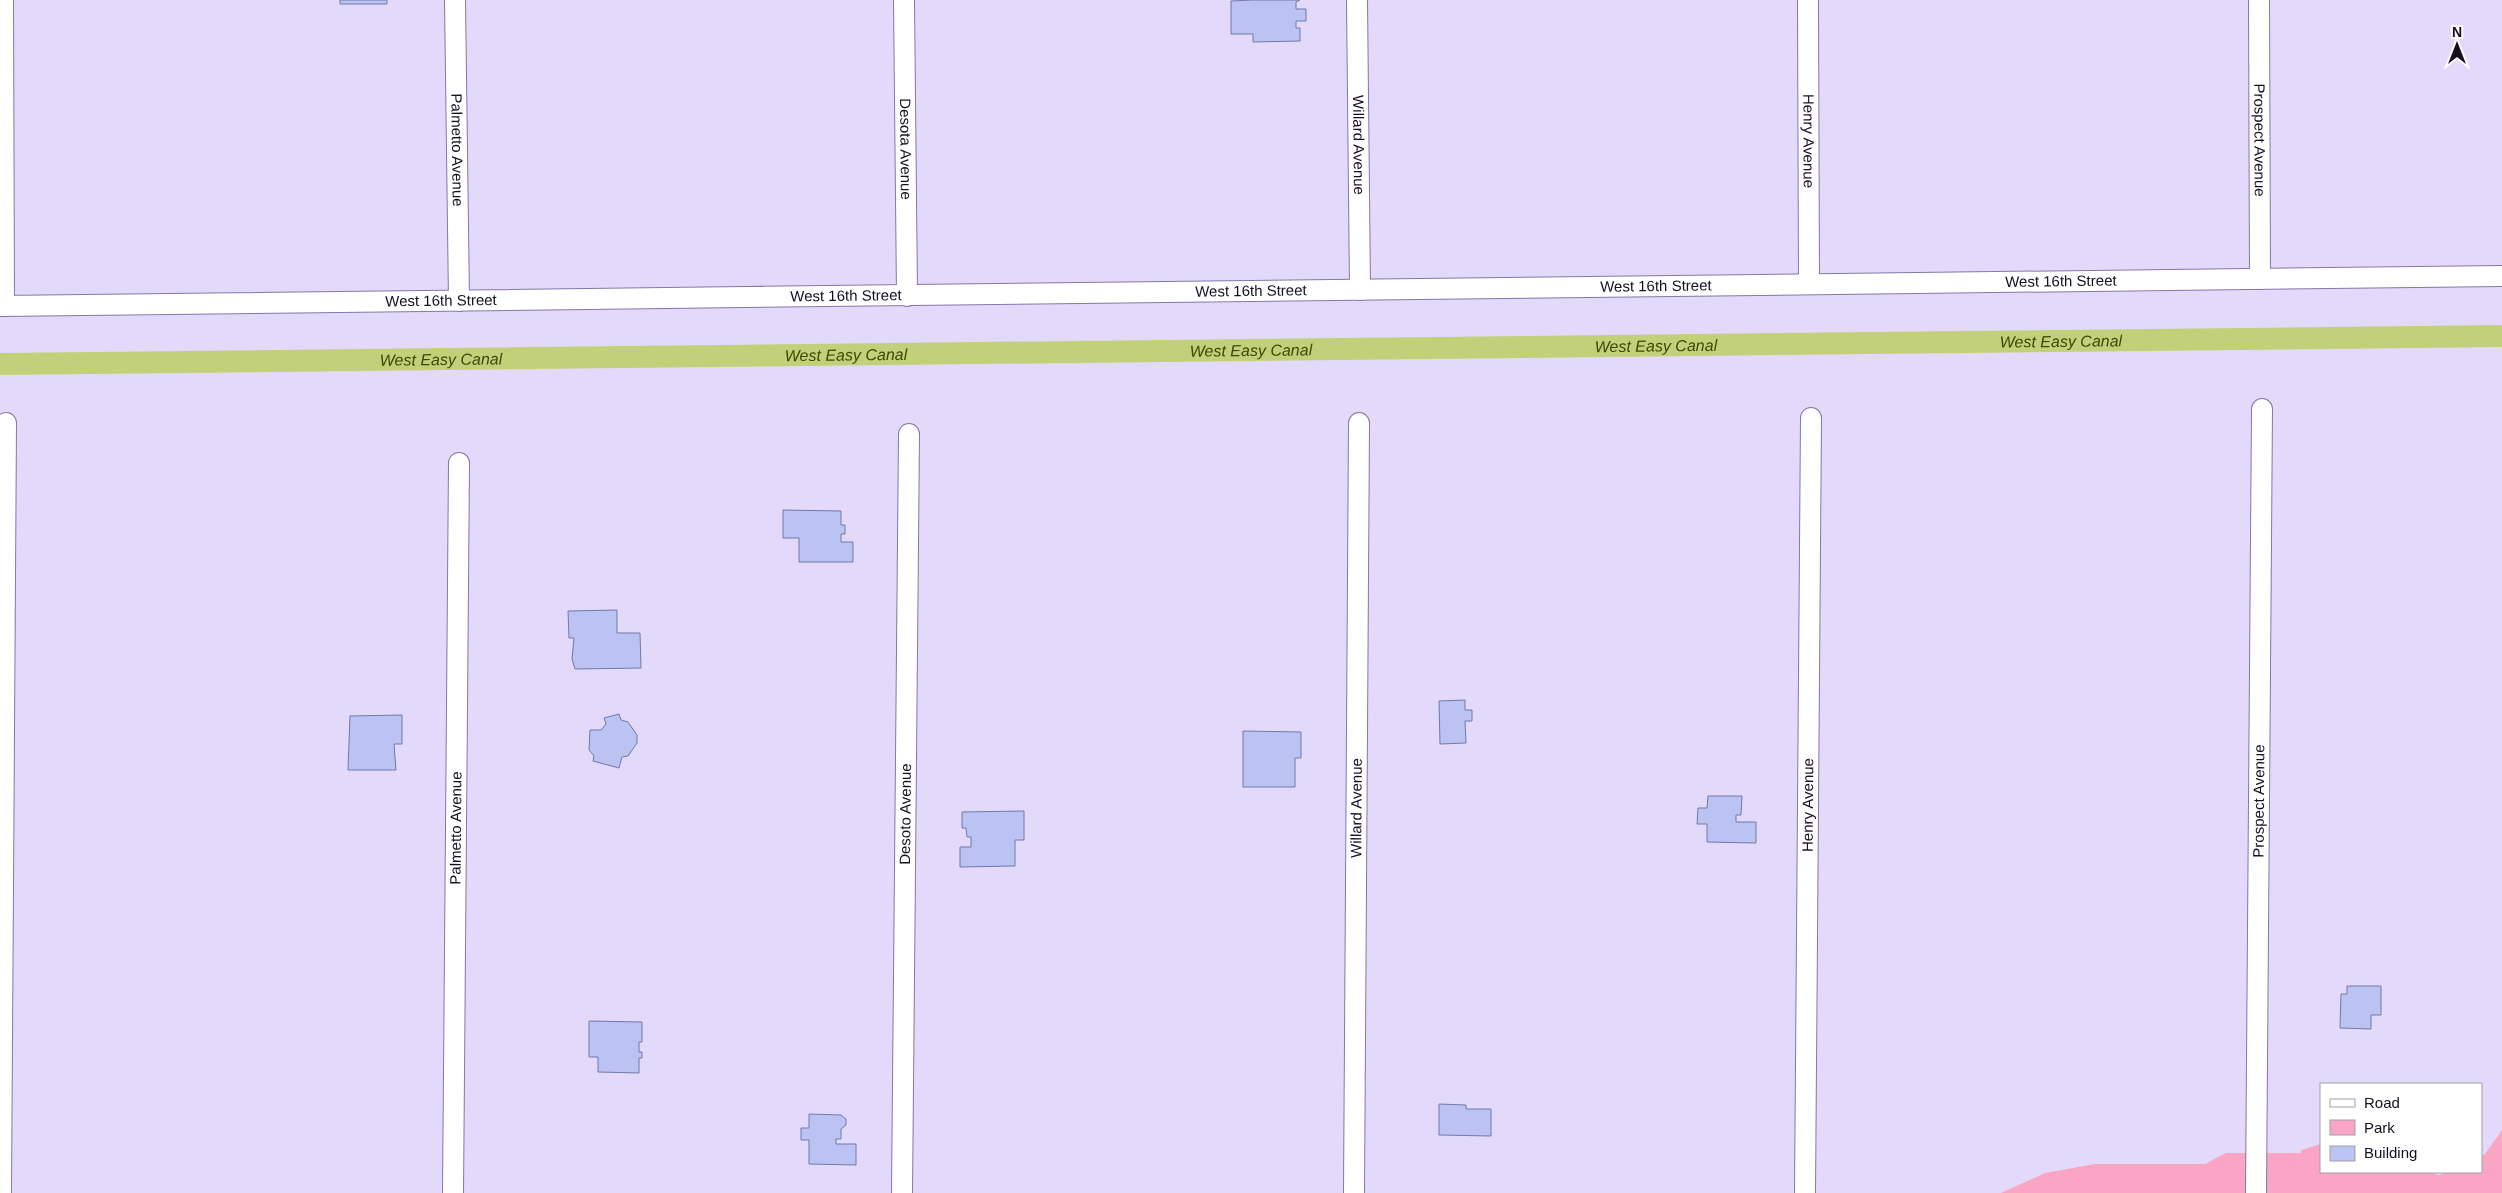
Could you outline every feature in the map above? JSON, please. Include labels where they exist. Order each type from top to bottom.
[{"type":"street","points":[[2,306],[3,0]]},
{"type":"street","name":"Palmetto Avenue","points":[[455,0],[459,301]]},
{"type":"street","name":"Desota Avenue","points":[[904,0],[907,296]]},
{"type":"street","name":"Willard Avenue","points":[[1357,0],[1360,290]]},
{"type":"street","name":"Henry Avenue","points":[[1808,0],[1809,283]]},
{"type":"street","name":"Prospect Avenue","points":[[2259,0],[2260,279]]},
{"type":"street","name":"West 16th Street","points":[[2,306],[2502,276]]},
{"type":"street","name":"Prospect Avenue","points":[[2256,1193],[2262,409]]},
{"type":"street","name":"Henry Avenue","points":[[1805,1193],[1811,418]]},
{"type":"street","points":[[2,1193],[6,423]]},
{"type":"street","name":"Willard Avenue","points":[[1354,1193],[1359,423]]},
{"type":"street","name":"Desoto Avenue","points":[[902,1193],[909,434]]},
{"type":"street","name":"Palmetto Avenue","points":[[453,1193],[459,463]]},
{"type":"green space","points":[[2502,1130],[2502,1193],[2001,1193],[2045,1173],[2095,1164],[2205,1164],[2226,1153],[2301,1153],[2301,1150],[2320,1144],[2320,1173],[2432,1173],[2439,1175],[2444,1173],[2482,1173],[2482,1156]]},
{"type":"building","points":[[340,0],[387,0],[387,4],[340,4]]},
{"type":"building","points":[[1300,0],[1296,2],[1296,9],[1306,9],[1306,21],[1296,21],[1296,28],[1300,28],[1300,41],[1253,42],[1253,34],[1231,34],[1231,1]]},
{"type":"building","points":[[783,510],[841,511],[841,525],[845,525],[845,534],[841,534],[841,542],[853,542],[853,562],[799,562],[799,538],[783,538]]},
{"type":"building","points":[[617,610],[617,633],[640,633],[641,668],[575,669],[572,659],[574,638],[569,638],[568,611]]},
{"type":"building","points":[[1465,700],[1465,710],[1472,710],[1472,721],[1465,721],[1466,743],[1440,744],[1439,701]]},
{"type":"building","points":[[619,714],[621,720],[628,722],[637,735],[637,743],[628,756],[622,757],[619,768],[593,761],[594,756],[589,750],[590,730],[601,730],[606,724],[604,718]]},
{"type":"building","points":[[402,715],[402,744],[394,744],[396,770],[348,770],[350,716]]},
{"type":"building","points":[[1243,731],[1301,732],[1301,758],[1295,758],[1295,787],[1243,787]]},
{"type":"building","points":[[1708,796],[1742,796],[1741,815],[1736,815],[1736,822],[1756,822],[1756,843],[1707,842],[1707,824],[1697,824],[1698,808],[1707,808]]},
{"type":"building","points":[[1024,811],[1024,840],[1015,840],[1015,866],[960,867],[960,847],[971,847],[971,837],[967,837],[966,828],[962,828],[962,812]]},
{"type":"building","points":[[2347,986],[2381,986],[2381,1015],[2371,1015],[2371,1029],[2340,1028],[2341,994],[2347,994]]},
{"type":"building","points":[[589,1021],[642,1022],[642,1042],[639,1042],[639,1052],[642,1052],[642,1058],[639,1058],[639,1073],[598,1072],[598,1057],[589,1057]]},
{"type":"building","points":[[1439,1104],[1466,1105],[1466,1109],[1491,1109],[1491,1136],[1439,1135]]},
{"type":"building","points":[[809,1114],[841,1115],[846,1119],[846,1125],[841,1129],[841,1139],[836,1139],[836,1144],[856,1144],[856,1165],[809,1164],[809,1140],[801,1140],[801,1128],[809,1128]]},
{"type":"waterway","name":"West Easy Canal","points":[[0,364],[2502,336]]}]
